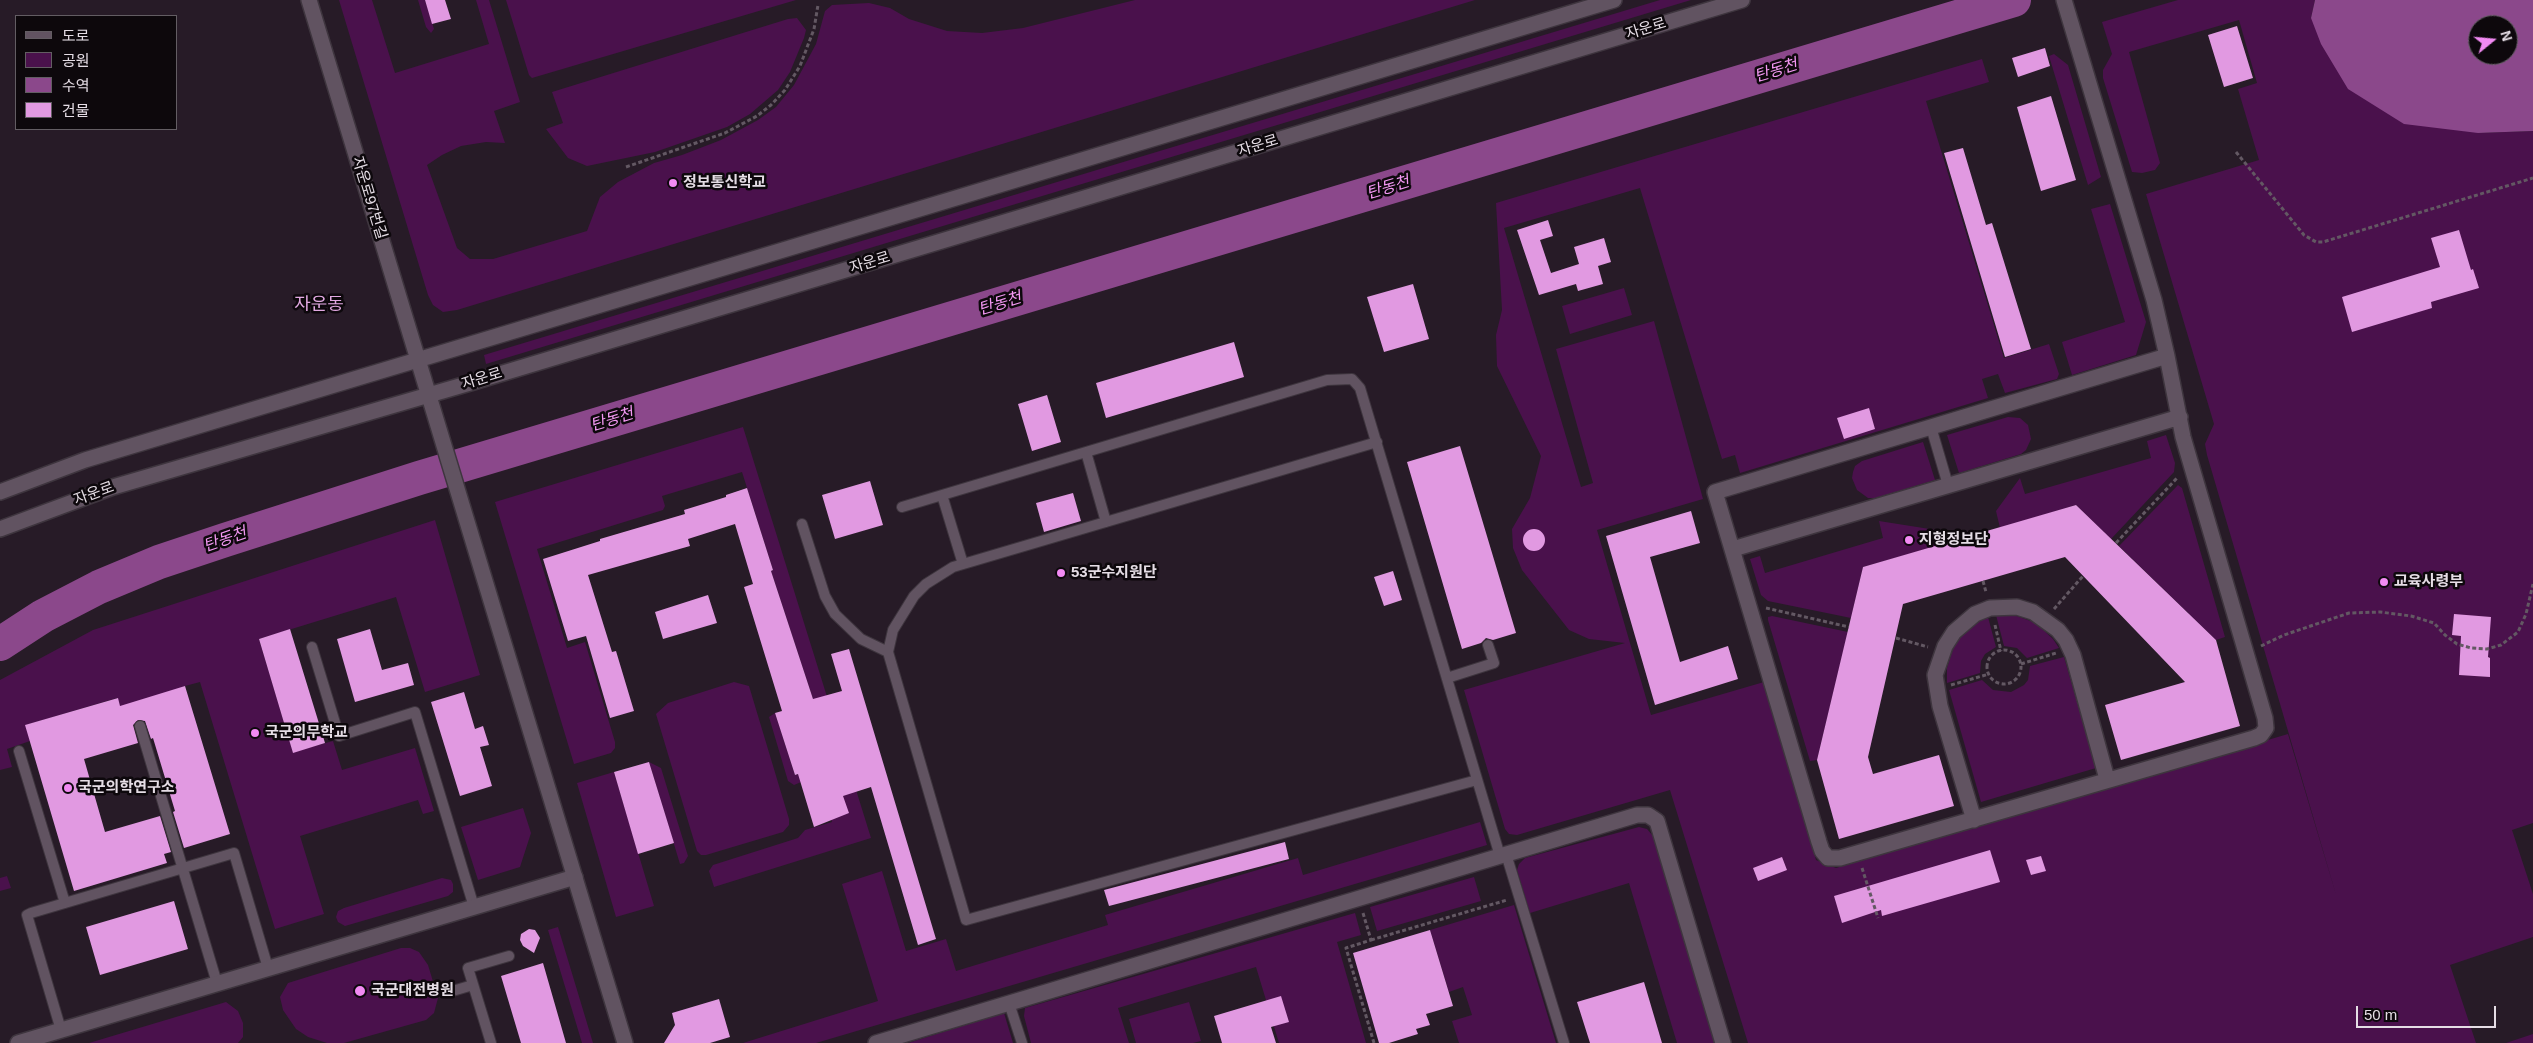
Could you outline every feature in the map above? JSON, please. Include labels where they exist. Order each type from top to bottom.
[{"type":"street","name":"자운로97번길","points":[[310,0],[625,1043]]},
{"type":"street","points":[[0,492],[85,460],[1614,0]]},
{"type":"street","name":"자운로","points":[[0,529],[113,487],[429,395],[1742,0]]},
{"type":"street","points":[[2064,0],[2154,300],[2167,356],[2183,436],[2265,718],[2266,728],[2261,735],[2254,738],[2107,779],[1974,820],[1840,858],[1828,858],[1822,851],[1715,492],[2167,356]]},
{"type":"street","points":[[1733,549],[2180,417]]},
{"type":"street","points":[[1974,820],[1937,690],[1936,675],[1943,652],[1954,632],[1963,622],[1975,614],[1990,608],[2017,607],[2033,612],[2046,619],[2058,630],[2070,649],[2107,779]]},
{"type":"street","points":[[876,1043],[1637,815],[1648,815],[1656,821],[1724,1043]]},
{"type":"street","points":[[18,1043],[575,877]]},
{"type":"lane","points":[[902,507],[1341,378],[1352,379],[1360,388],[1477,780],[1519,897],[1564,1043]]},
{"type":"lane","points":[[1931,427],[1948,485]]},
{"type":"lane","points":[[1377,442],[964,564],[939,575],[914,596],[893,630],[888,652],[966,920],[1477,780]]},
{"type":"lane","points":[[1086,452],[1106,522]]},
{"type":"lane","points":[[942,495],[964,564]]},
{"type":"lane","points":[[802,524],[825,596],[835,614],[860,639],[888,652]]},
{"type":"lane","points":[[1447,678],[1494,663],[1488,645]]},
{"type":"lane","points":[[312,647],[339,736],[415,712],[474,907]]},
{"type":"lane","points":[[140,726],[217,984]]},
{"type":"lane","points":[[19,751],[64,903]]},
{"type":"lane","points":[[61,1030],[27,914],[234,853],[268,968]]},
{"type":"lane","points":[[491,1043],[468,968],[509,956]]},
{"type":"lane","points":[[449,992],[473,985]]},
{"type":"lane","points":[[1009,1003],[1022,1043]]},
{"type":"path","points":[[626,167],[725,133],[757,116],[772,105],[785,90],[800,66],[814,29],[818,5]]},
{"type":"path","points":[[2236,152],[2304,235],[2316,242],[2324,242],[2533,178]]},
{"type":"path","points":[[2116,543],[2181,474]]},
{"type":"path","points":[[2046,619],[2083,576]]},
{"type":"path","points":[[2259,648],[2284,634],[2349,613],[2380,612],[2411,616],[2434,623],[2457,644],[2486,649],[2500,645],[2518,632],[2526,614],[2533,584]]},
{"type":"path","points":[[1761,607],[1849,627]]},
{"type":"path","points":[[1990,608],[2001,651]]},
{"type":"path","points":[[1896,638],[1943,652]]},
{"type":"path","points":[[2021,664],[2070,649]]},
{"type":"path","points":[[2001,651],[2015,654],[2021,664],[2020,674],[2016,679],[2007,684],[1996,682],[1989,674],[1988,669],[1990,658],[2001,651]]},
{"type":"path","points":[[1937,690],[1989,674]]},
{"type":"path","points":[[1857,853],[1878,918]]},
{"type":"path","points":[[1374,1043],[1346,948],[1519,897]]},
{"type":"path","points":[[1358,898],[1371,940]]},
{"type":"green space","points":[[339,0],[372,0],[395,73],[489,44],[476,0],[489,0],[520,102],[494,111],[505,143],[486,142],[461,146],[427,165],[457,248],[470,259],[493,259],[587,231],[600,197],[618,182],[654,163],[682,155],[721,140],[758,120],[776,107],[794,85],[816,44],[825,11],[832,5],[869,3],[890,8],[909,19],[947,31],[982,33],[1023,28],[1135,0],[1475,0],[457,310],[443,312],[433,305],[428,295]]},
{"type":"green space","points":[[418,0],[425,0],[434,29],[431,33],[426,27]]},
{"type":"green space","points":[[506,0],[796,0],[532,78],[529,75]]},
{"type":"green space","points":[[1660,0],[1691,0],[486,364],[484,355]]},
{"type":"green space","points":[[2178,0],[2315,0],[2311,18],[2478,133],[2533,131],[2533,823],[2512,830],[2533,894],[2533,937],[2450,965],[2476,1043],[1748,1043],[1670,790],[1517,835],[1509,834],[1505,829],[1464,690],[1625,643],[1589,639],[1569,630],[1522,570],[1513,548],[1512,529],[1530,498],[1541,456],[1497,366],[1496,335],[1502,310],[1496,203],[1982,59],[1989,82],[1926,101],[2004,358],[2049,344],[2059,374],[2057,379],[2005,393],[1998,374],[1982,379],[1988,398],[1740,473],[1735,455],[1722,459],[1640,188],[1504,228],[1581,487],[1593,483],[1556,349],[1654,321],[1703,499],[1597,530],[1651,715],[1764,682],[1816,860],[1836,868],[2288,734],[2337,898],[2207,455],[2205,444],[2214,424],[2146,194],[2259,160],[2238,89],[2257,83],[2239,20],[2129,52],[2160,163],[2155,170],[2142,173],[2132,172],[2103,78],[2103,70],[2112,54],[2102,22]]},
{"type":"green space","points":[[797,18],[806,30],[790,72],[778,90],[750,114],[727,127],[655,152],[587,166],[568,158],[546,129],[563,123],[552,92],[788,19]]},
{"type":"green space","points":[[2054,54],[2068,65],[2101,177],[2088,185],[2049,56]]},
{"type":"green space","points":[[2110,204],[2146,322],[2136,355],[2072,375],[2062,342],[2125,322],[2091,209]]},
{"type":"green space","points":[[1624,288],[1632,315],[1570,334],[1562,306]]},
{"type":"green space","points":[[2008,417],[2020,418],[2028,425],[2031,439],[2026,450],[2021,454],[1959,473],[1947,435]]},
{"type":"green space","points":[[743,427],[871,838],[714,887],[709,871],[713,865],[798,838],[805,830],[832,822],[818,775],[794,785],[788,781],[769,717],[775,713],[795,775],[820,767],[813,699],[771,571],[773,570],[742,472],[662,496],[665,506],[663,510],[537,549],[567,648],[585,642],[615,742],[615,748],[611,753],[574,764],[495,502]]},
{"type":"green space","points":[[2166,435],[2175,463],[2174,472],[2111,539],[2076,505],[2000,528],[1996,511],[2020,478],[2025,494],[2151,458],[2147,441]]},
{"type":"green space","points":[[1923,442],[1935,480],[1875,498],[1868,498],[1857,490],[1852,478],[1855,466],[1862,461]]},
{"type":"green space","points":[[2178,485],[2182,488],[2225,637],[2216,640],[2119,546]]},
{"type":"green space","points":[[435,520],[480,675],[425,692],[396,597],[259,639],[293,752],[333,741],[342,770],[415,748],[434,811],[423,814],[418,800],[300,836],[324,914],[275,929],[200,682],[185,686],[147,718],[126,725],[117,698],[26,725],[30,741],[7,749],[12,767],[0,770],[0,680],[93,630]]},
{"type":"green space","points":[[1879,521],[1936,530],[1941,545],[1863,567],[1851,618],[1768,601],[1761,595],[1750,559],[1760,556],[1765,573],[1883,538]]},
{"type":"green space","points":[[1996,615],[2014,615],[2036,623],[2053,639],[2059,648],[2027,658],[2017,648],[2004,646]]},
{"type":"green space","points":[[1772,616],[1848,632],[1817,760],[1810,761],[1768,620],[1768,617]]},
{"type":"green space","points":[[1988,617],[1996,647],[1985,654],[1981,661],[1980,673],[1947,683],[1947,668],[1954,646],[1961,636],[1976,622]]},
{"type":"green space","points":[[2064,657],[2096,768],[1981,802],[1949,690],[1982,680],[1993,690],[2011,692],[2024,685],[2028,680],[2030,666]]},
{"type":"green space","points":[[734,682],[749,686],[789,819],[789,825],[783,832],[701,855],[697,851],[656,714],[668,703]]},
{"type":"green space","points":[[649,762],[661,768],[688,856],[684,863],[680,864]]},
{"type":"green space","points":[[614,772],[654,906],[616,917],[577,783]]},
{"type":"green space","points":[[523,808],[531,833],[520,867],[478,880],[461,827]]},
{"type":"green space","points":[[1480,822],[1487,845],[816,1043],[743,1043],[878,1001],[842,884],[882,871],[906,951],[946,939],[956,971],[1108,925],[1105,915],[1298,858],[1303,875]]},
{"type":"green space","points":[[1639,827],[1647,829],[1653,836],[1715,1043],[1677,1043],[1629,883],[1530,913],[1517,870],[1519,864],[1525,858]]},
{"type":"green space","points":[[7,876],[11,888],[0,891],[0,878]]},
{"type":"green space","points":[[1474,877],[1481,901],[1377,931],[1370,907]]},
{"type":"green space","points":[[442,878],[451,880],[453,884],[453,892],[448,896],[345,926],[338,922],[336,917],[338,911],[344,908]]},
{"type":"green space","points":[[1514,905],[1556,1043],[1459,1043],[1452,1021],[1472,1015],[1463,987],[1449,992],[1430,930]]},
{"type":"green space","points":[[1355,913],[1361,935],[1337,942],[1366,1043],[1279,1043],[1256,967],[1118,1008],[1129,1043],[1031,1043],[1024,1016],[1025,1008]]},
{"type":"green space","points":[[558,927],[593,1043],[582,1043],[548,930]]},
{"type":"green space","points":[[401,948],[410,948],[419,952],[428,965],[438,998],[434,1013],[426,1020],[344,1043],[327,1043],[308,1037],[296,1029],[283,1010],[280,997],[288,983]]},
{"type":"green space","points":[[226,1002],[238,1011],[243,1023],[243,1037],[238,1043],[89,1043]]},
{"type":"green space","points":[[1189,1002],[1201,1041],[1193,1043],[1136,1043],[1129,1019]]},
{"type":"green space","points":[[1004,1013],[1013,1043],[908,1043]]},
{"type":"green space","points":[[2533,1034],[2533,1043],[2506,1043]]},
{"type":"water","points":[[2315,0],[2533,0],[2533,131],[2478,133],[2404,124],[2348,89],[2321,44],[2311,18]]},
{"type":"building","points":[[425,0],[445,0],[451,19],[432,24]]},
{"type":"building","points":[[2237,26],[2253,78],[2224,87],[2208,35]]},
{"type":"building","points":[[2045,48],[2050,66],[2018,77],[2012,58]]},
{"type":"building","points":[[2051,96],[2076,180],[2041,191],[2017,107]]},
{"type":"building","points":[[1963,148],[1986,225],[1992,223],[2031,349],[2005,357],[1944,153]]},
{"type":"building","points":[[1548,220],[1553,236],[1540,240],[1551,273],[1579,264],[1574,247],[1604,238],[1611,262],[1598,266],[1603,284],[1578,291],[1576,284],[1539,295],[1517,230]]},
{"type":"building","points":[[2459,230],[2471,270],[2473,269],[2479,288],[2431,302],[2432,308],[2352,332],[2342,297],[2440,267],[2431,238]]},
{"type":"building","points":[[1413,284],[1429,339],[1384,352],[1367,297]]},
{"type":"building","points":[[1234,342],[1244,377],[1106,418],[1096,383]]},
{"type":"building","points":[[1047,395],[1061,442],[1032,451],[1018,404]]},
{"type":"building","points":[[1869,408],[1875,429],[1844,439],[1837,418]]},
{"type":"building","points":[[1460,446],[1516,633],[1493,640],[1486,638],[1481,643],[1462,649],[1407,462]]},
{"type":"building","points":[[870,481],[883,525],[835,539],[822,495]]},
{"type":"building","points":[[747,488],[773,570],[771,571],[813,699],[842,691],[831,654],[849,649],[936,939],[918,945],[871,787],[843,796],[849,813],[814,827],[798,774],[795,775],[775,713],[782,711],[744,587],[753,584],[735,524],[688,539],[690,546],[588,575],[612,652],[616,651],[634,711],[610,718],[586,636],[568,641],[543,559],[600,541],[600,539],[685,514],[684,510],[726,497],[726,495]]},
{"type":"building","points":[[1073,493],[1081,521],[1044,532],[1036,503]]},
{"type":"building","points":[[2076,505],[2216,640],[2240,726],[2121,760],[2105,705],[2185,682],[2065,557],[1903,604],[1868,757],[1873,774],[1939,755],[1954,806],[1839,839],[1817,760],[1863,567]]},
{"type":"building","points":[[1691,511],[1700,543],[1650,557],[1680,662],[1728,646],[1738,679],[1655,705],[1606,536]]},
{"type":"building","points":[[1534,529],[1542,532],[1545,540],[1542,548],[1534,551],[1526,548],[1523,540],[1526,532]]},
{"type":"building","points":[[1393,571],[1402,600],[1384,606],[1374,577]]},
{"type":"building","points":[[708,595],[717,623],[663,639],[655,612]]},
{"type":"building","points":[[2454,614],[2491,617],[2488,657],[2490,658],[2490,677],[2459,675],[2461,636],[2452,635]]},
{"type":"building","points":[[290,629],[325,743],[293,753],[259,639]]},
{"type":"building","points":[[370,629],[382,670],[408,663],[414,685],[355,702],[337,639]]},
{"type":"building","name":"국군의학연구소","points":[[185,686],[230,834],[184,848],[153,738],[151,739],[145,721],[138,720],[133,725],[138,743],[84,759],[105,832],[160,816],[171,852],[164,854],[167,863],[74,891],[25,725],[118,698],[120,706]]},
{"type":"building","points":[[464,692],[475,729],[483,726],[489,745],[480,747],[492,786],[460,796],[431,702]]},
{"type":"building","points":[[649,762],[674,843],[638,854],[614,772]]},
{"type":"building","points":[[1285,842],[1289,859],[1109,906],[1104,890]]},
{"type":"building","points":[[1990,850],[2000,882],[1882,916],[1881,910],[1842,923],[1834,896]]},
{"type":"building","points":[[2041,856],[2046,871],[2031,875],[2026,860]]},
{"type":"building","points":[[1782,857],[1787,870],[1758,881],[1753,868]]},
{"type":"building","points":[[174,901],[188,949],[100,975],[86,927]]},
{"type":"building","points":[[529,929],[535,930],[540,938],[534,953],[523,946],[520,940],[521,934]]},
{"type":"building","points":[[1430,930],[1453,1006],[1426,1014],[1430,1025],[1416,1029],[1418,1034],[1389,1043],[1379,1043],[1353,953]]},
{"type":"building","points":[[543,963],[566,1043],[521,1043],[501,976]]},
{"type":"building","points":[[1644,982],[1662,1043],[1590,1043],[1577,1002]]},
{"type":"building","points":[[1281,996],[1289,1022],[1271,1027],[1276,1043],[1222,1043],[1214,1016]]},
{"type":"building","points":[[719,999],[730,1037],[710,1043],[664,1043],[675,1025],[672,1013]]},
{"type":"waterway","name":"탄동천","points":[[0,644],[43,616],[99,587],[159,562],[225,540],[419,478],[2014,0]]},
{"type":"place","name":"정보통신학교","points":[[673,183]]},
{"type":"place","name":"지형정보단","points":[[1909,540]]},
{"type":"place","name":"53군수지원단","points":[[1061,573]]},
{"type":"place","name":"교육사령부","points":[[2384,582]]},
{"type":"place","name":"국군의무학교","points":[[255,733]]},
{"type":"place","name":"국군의학연구소","points":[[68,788]]},
{"type":"place","name":"국군대전병원","points":[[360,991]]},
{"type":"district","name":"자운동","points":[[319,305]]}]
